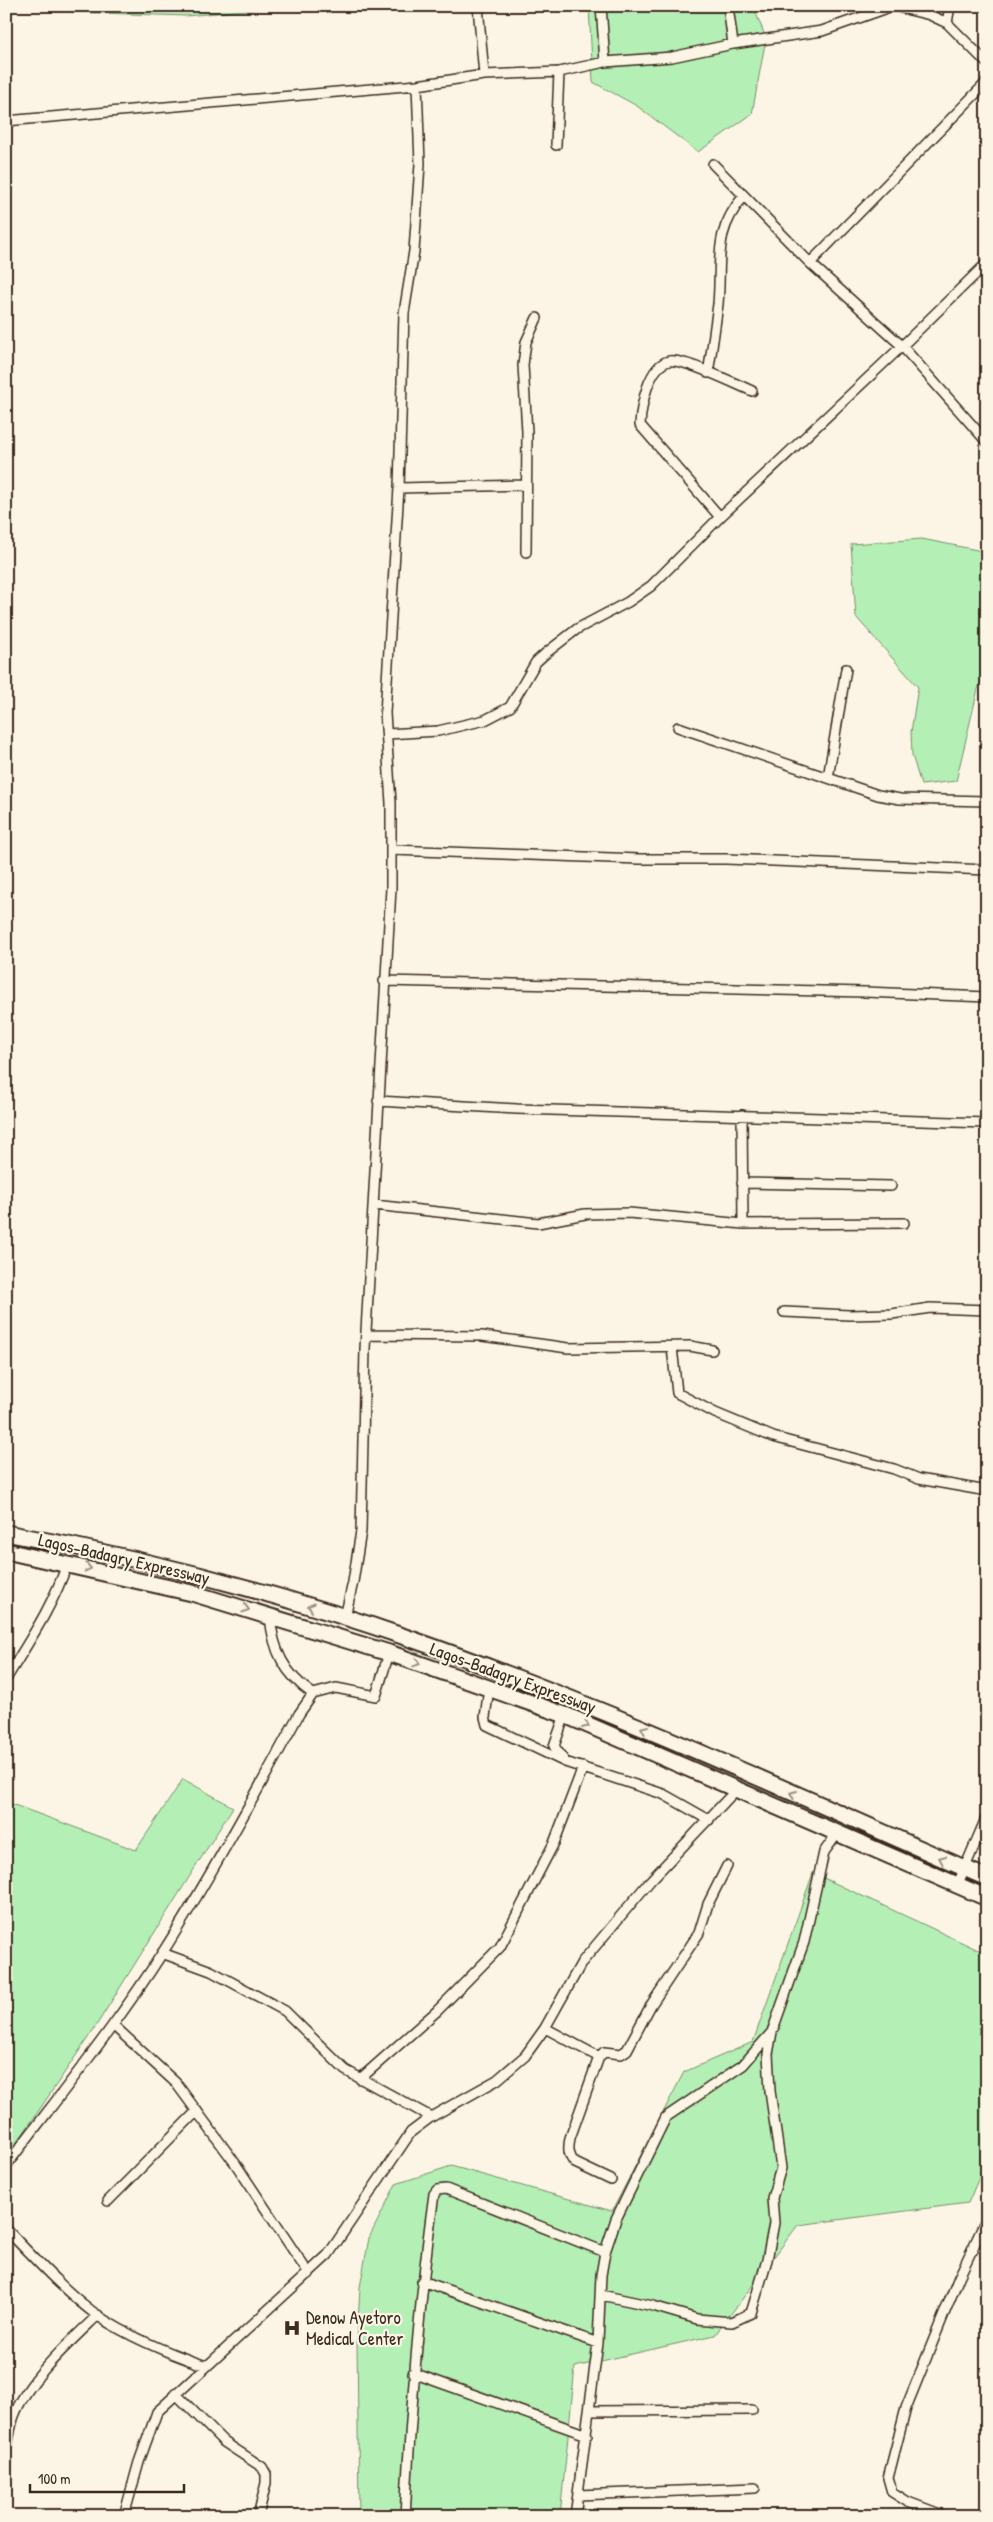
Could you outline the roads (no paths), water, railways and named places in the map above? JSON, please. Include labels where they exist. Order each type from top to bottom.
[{"type":"highway","name":"Lagos-Badagry Expressway","points":[[6,1533],[167,1566],[345,1617],[502,1672],[623,1720],[987,1878]]},
{"type":"highway","name":"Lagos-Badagry Expressway","points":[[6,1551],[192,1593],[389,1653],[489,1688],[565,1716],[987,1898]]},
{"type":"street","points":[[478,6],[484,75]]},
{"type":"street","points":[[600,6],[605,62]]},
{"type":"street","points":[[728,6],[733,44]]},
{"type":"street","points":[[6,120],[417,85],[484,75],[559,72],[605,62],[672,57],[733,44],[822,31],[893,6],[930,15],[947,24],[987,63]]},
{"type":"street","points":[[947,24],[950,6]]},
{"type":"street","points":[[556,145],[559,72]]},
{"type":"street","points":[[810,263],[987,82]]},
{"type":"street","points":[[345,1617],[360,1531],[366,1335],[392,850],[386,712],[399,488],[404,313],[414,251],[420,164],[417,85]]},
{"type":"street","points":[[713,164],[810,263],[902,346],[986,440]]},
{"type":"street","points":[[708,373],[718,302],[719,254],[730,212],[744,196]]},
{"type":"street","points":[[387,734],[438,730],[485,720],[510,707],[536,662],[546,652],[577,629],[641,594],[720,516],[902,346],[987,263]]},
{"type":"street","points":[[526,552],[527,432],[523,365],[526,342],[537,318]]},
{"type":"street","points":[[720,516],[640,425],[641,405],[657,367],[668,361],[682,362],[752,391]]},
{"type":"street","points":[[399,488],[526,485]]},
{"type":"street","points":[[828,778],[846,669]]},
{"type":"street","points":[[678,727],[878,795],[900,799],[987,801]]},
{"type":"street","points":[[392,850],[639,859],[726,859],[987,870]]},
{"type":"street","points":[[384,981],[865,992],[987,998]]},
{"type":"street","points":[[378,1101],[517,1110],[987,1123]]},
{"type":"street","points":[[742,1115],[743,1224]]},
{"type":"street","points":[[742,1183],[891,1186]]},
{"type":"street","points":[[374,1205],[538,1222],[601,1213],[629,1213],[743,1224],[904,1224]]},
{"type":"street","points":[[784,1312],[849,1315],[892,1314],[930,1308],[987,1310]]},
{"type":"street","points":[[366,1335],[482,1336],[568,1348],[672,1347],[712,1350]]},
{"type":"street","points":[[672,1347],[677,1393],[715,1413],[773,1437],[894,1469],[920,1479],[987,1490]]},
{"type":"street","points":[[6,1679],[46,1615],[59,1588],[67,1564]]},
{"type":"street","points":[[270,1616],[272,1637],[283,1664],[296,1682],[313,1694]]},
{"type":"street","points":[[6,2166],[112,2024],[162,1953],[225,1850],[299,1714],[313,1694],[336,1688],[376,1696],[389,1653]]},
{"type":"street","points":[[489,1688],[485,1716],[487,1726],[565,1762],[663,1794],[709,1820]]},
{"type":"street","points":[[565,1716],[554,1746],[565,1762]]},
{"type":"street","points":[[360,2079],[437,2010],[500,1947],[554,1843],[583,1767]]},
{"type":"street","points":[[124,2516],[139,2462],[157,2412],[328,2255],[411,2132],[430,2117],[497,2080],[526,2056],[545,2028],[582,1962],[650,1881],[736,1790]]},
{"type":"street","points":[[957,1886],[987,1816]]},
{"type":"street","points":[[600,2295],[653,2306],[697,2319],[732,2322],[751,2313],[767,2260],[774,2223],[772,2198],[781,2168],[770,2091],[768,2054],[772,2032],[806,1934],[824,1852],[837,1834]]},
{"type":"street","points":[[611,2180],[575,2163],[571,2159],[568,2147],[599,2057],[604,2052],[621,2054],[627,2050],[651,2005],[699,1933],[708,1904],[727,1866]]},
{"type":"street","points":[[162,1953],[211,1971],[285,2011],[345,2070],[430,2117]]},
{"type":"street","points":[[112,2024],[176,2083],[235,2163],[309,2274]]},
{"type":"street","points":[[545,2028],[599,2057]]},
{"type":"street","points":[[575,2516],[598,2343],[600,2295],[605,2252],[616,2219],[666,2117],[743,2065],[772,2032]]},
{"type":"street","points":[[108,2202],[197,2111]]},
{"type":"street","points":[[405,2516],[413,2373],[422,2281],[434,2194],[441,2189],[605,2252]]},
{"type":"street","points":[[946,2516],[908,2502],[892,2492],[888,2478],[906,2408],[959,2277],[987,2218]]},
{"type":"street","points":[[6,2229],[45,2269],[98,2316],[167,2353],[206,2366]]},
{"type":"street","points":[[422,2281],[598,2343]]},
{"type":"street","points":[[6,2450],[14,2416],[32,2386],[61,2350],[98,2316]]},
{"type":"street","points":[[413,2373],[587,2435]]},
{"type":"street","points":[[176,2394],[224,2442],[262,2467],[266,2474],[266,2483],[258,2516]]},
{"type":"street","points":[[590,2411],[752,2410]]},
{"type":"street","points":[[578,2495],[755,2488]]},
{"type":"place","name":"Denow Ayetoro Medical Center","points":[[292,2328]]}]
